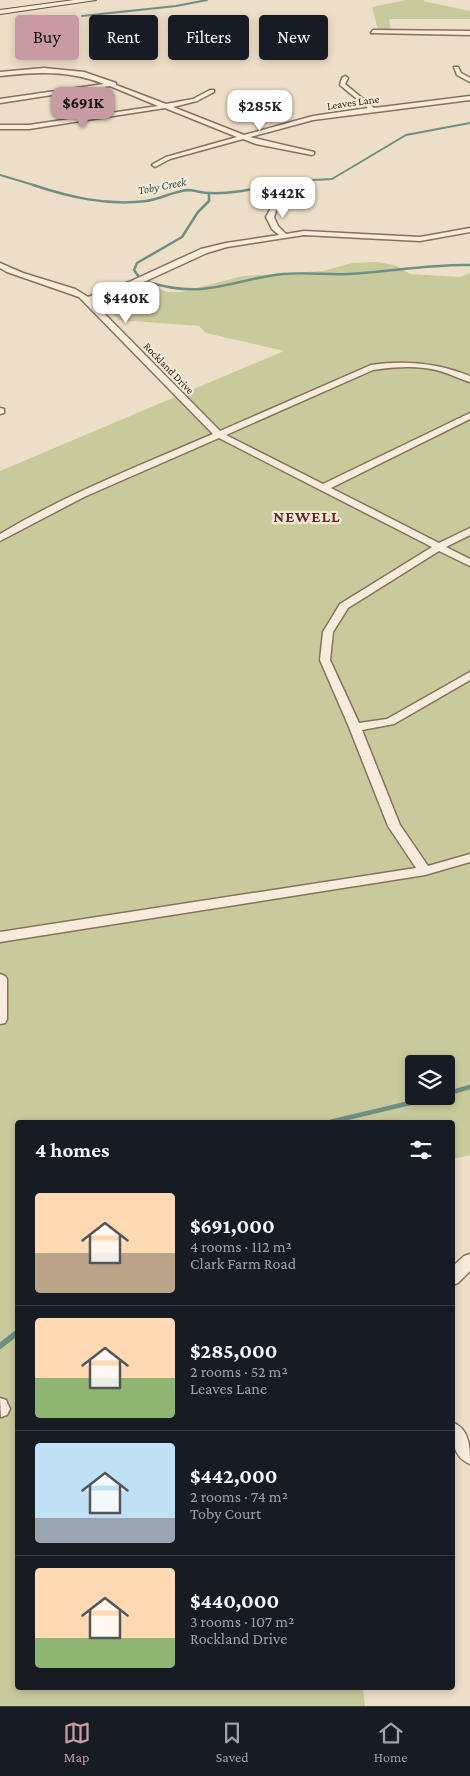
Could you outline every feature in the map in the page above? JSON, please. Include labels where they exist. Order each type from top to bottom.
[{"type":"street","points":[[0,12],[44,3],[92,0]]},
{"type":"street","points":[[373,32],[470,33]]},
{"type":"street","points":[[58,70],[67,64]]},
{"type":"street","points":[[456,68],[459,74],[470,80]]},
{"type":"street","points":[[0,74],[31,70],[58,70],[84,74],[114,84],[243,138],[312,153]]},
{"type":"street","points":[[345,78],[342,84],[372,110]]},
{"type":"street","points":[[0,101],[114,84]]},
{"type":"street","points":[[0,126],[29,126],[165,106],[195,100],[212,91]]},
{"type":"street","name":"Leaves Lane","points":[[155,166],[168,158],[313,118],[470,98]]},
{"type":"street","points":[[285,236],[275,227],[270,217],[274,207],[288,203]]},
{"type":"street","points":[[87,300],[132,284],[204,251],[285,236],[316,232],[420,239],[470,230]]},
{"type":"street","name":"Rockland Drive","points":[[0,265],[24,277],[69,288],[87,300],[218,434],[470,563]]},
{"type":"street","points":[[0,538],[47,512],[218,434],[371,368],[397,363],[422,364],[444,368],[470,379]]},
{"type":"street","points":[[322,488],[470,416]]},
{"type":"street","points":[[425,871],[394,826],[355,727],[325,660],[328,632],[344,606],[439,547],[470,531]]},
{"type":"street","points":[[355,727],[390,722],[470,675]]},
{"type":"street","points":[[0,937],[425,871],[470,858]]},
{"type":"street","points":[[0,979],[0,1020]]},
{"type":"street","points":[[455,1275],[470,1261]]},
{"type":"street","points":[[455,1434],[470,1456]]},
{"type":"green space","points":[[406,0],[425,0],[423,1],[470,11],[470,19],[389,19],[391,30],[378,30],[372,7]]},
{"type":"green space","points":[[378,262],[397,266],[410,274],[460,277],[470,273],[470,1155],[455,1159],[455,1120],[15,1120],[15,1690],[363,1690],[365,1706],[0,1706],[0,471],[284,351],[206,333],[199,326],[119,320],[104,305],[107,300],[148,284],[167,292],[181,292],[243,276],[323,271],[352,263]]},
{"type":"waterway","points":[[82,16],[176,6],[207,0]]},
{"type":"waterway","points":[[268,186],[295,181],[332,179],[406,135],[470,123]]},
{"type":"waterway","name":"Toby Creek","points":[[0,175],[37,186]]},
{"type":"waterway","name":"Toby Creek","points":[[33,185],[74,197],[117,202],[146,201],[187,190],[209,193]]},
{"type":"waterway","points":[[209,193],[226,193],[274,185]]},
{"type":"waterway","name":"Toby Creek","points":[[139,277],[134,270],[137,263],[182,237],[198,212],[209,201],[209,193]]},
{"type":"waterway","name":"Toby Creek","points":[[148,282],[168,287],[202,289],[283,274],[348,274],[470,265]]},
{"type":"waterway","points":[[455,1091],[470,1087]]},
{"type":"waterway","points":[[338,1120],[405,1104]]},
{"type":"waterway","points":[[0,1346],[15,1334]]},
{"type":"district","name":"NEWELL","points":[[307,516]]}]
